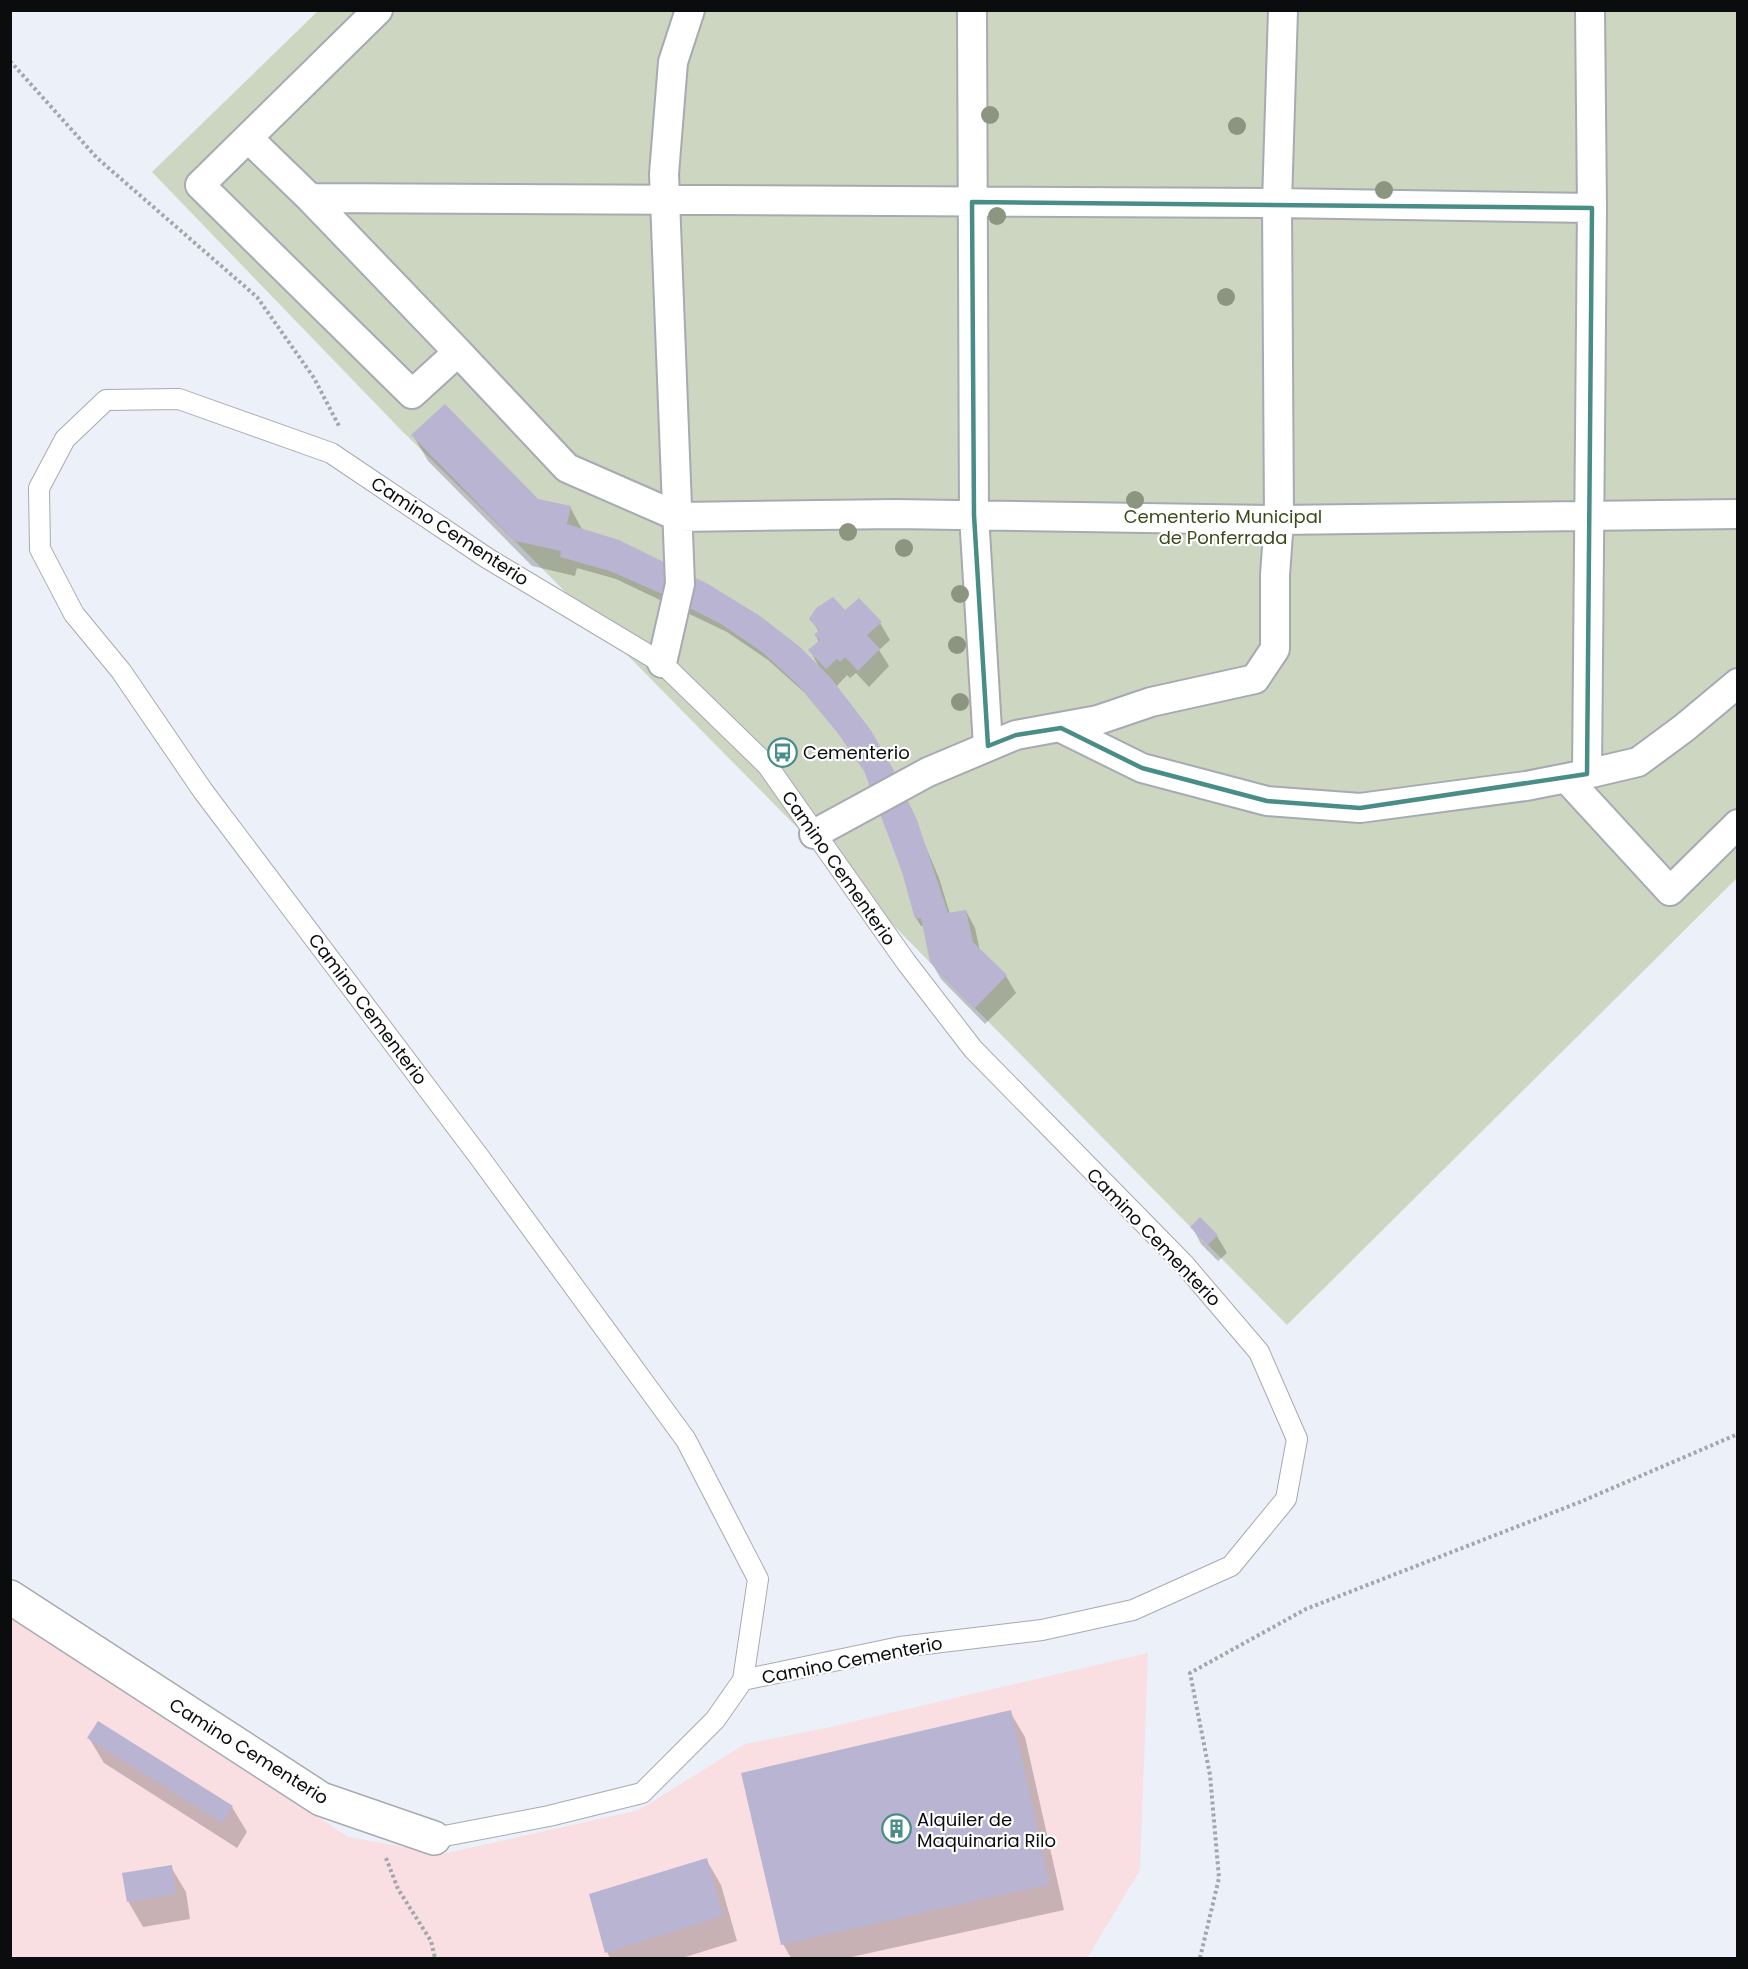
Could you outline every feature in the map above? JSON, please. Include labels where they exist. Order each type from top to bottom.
[{"type":"street","points":[[378,10],[200,185],[412,394],[458,352]]},
{"type":"street","points":[[662,663],[680,584],[664,174],[673,62],[690,10]]},
{"type":"street","points":[[972,10],[974,515],[988,746]]},
{"type":"street","points":[[814,834],[928,772],[1016,735],[1098,720],[1151,702],[1255,679],[1275,649],[1275,575],[1280,520],[1277,203],[1283,10]]},
{"type":"street","points":[[1590,10],[1592,208],[1590,518],[1577,777],[1670,891],[1737,824]]},
{"type":"street","points":[[248,138],[310,198],[567,468],[679,517],[974,515],[1280,520],[1590,518],[1737,514]]},
{"type":"street","points":[[310,198],[665,202],[1277,203],[1592,208]]},
{"type":"street","points":[[1061,728],[1142,768],[1267,801],[1359,808],[1455,797],[1577,777],[1638,762],[1684,728],[1737,683]]},
{"type":"street","name":"Camino Cementerio","points":[[10,1597],[321,1799],[434,1838]]},
{"type":"lane","name":"Camino Cementerio","points":[[434,1838],[549,1816],[642,1793],[716,1720],[744,1680],[758,1579],[686,1440],[480,1158],[203,791],[121,671],[74,614],[40,549],[39,488],[65,439],[106,400],[179,399],[331,453],[487,558],[662,663],[767,765],[906,962],[973,1049],[1184,1263],[1259,1352],[1297,1439],[1286,1499],[1231,1566],[1133,1610],[1042,1630],[900,1647],[744,1680]]},
{"type":"path","points":[[10,61],[98,158],[257,297],[314,378],[339,426],[331,453]]},
{"type":"path","points":[[1200,1959],[1219,1878],[1210,1774],[1190,1673],[1306,1609],[1580,1502],[1737,1434]]},
{"type":"path","points":[[371,1816],[398,1889],[431,1941],[435,1959]]},
{"type":"highlighted area","points":[[972,202],[1592,208],[1587,774],[1360,808],[1267,801],[1142,768],[1061,728],[1016,735],[988,746],[974,515]]},
{"type":"shaded area","points":[[10,1610],[348,1837],[443,1854],[639,1810],[745,1744],[826,1728],[1148,1653],[1140,1870],[1087,1958],[11,1958]]},
{"type":"green space","name":"Cementerio Municipal de Ponferrada","points":[[318,11],[1737,11],[1737,878],[1287,1325],[515,541],[402,431],[152,172]]},
{"type":"building","points":[[445,404],[538,499],[571,506],[567,524],[619,540],[708,584],[760,616],[800,647],[830,677],[870,729],[892,767],[917,820],[948,913],[966,910],[973,942],[1007,975],[975,1008],[930,962],[921,918],[915,919],[902,872],[864,771],[837,732],[798,685],[762,652],[721,624],[610,571],[560,557],[561,551],[515,541],[411,435]]},
{"type":"building","points":[[833,597],[845,610],[859,598],[882,622],[867,635],[880,649],[858,671],[845,657],[840,662],[837,659],[826,669],[808,650],[820,640],[814,635],[819,630],[809,619],[816,608]]},
{"type":"building","points":[[1200,1217],[1218,1235],[1208,1245],[1190,1227]]},
{"type":"building","name":"Alquiler de Maquinaria Rilo","points":[[1011,1710],[1050,1884],[781,1945],[741,1773]]},
{"type":"building","points":[[98,1721],[233,1806],[222,1823],[87,1738]]},
{"type":"building","points":[[707,1858],[723,1916],[605,1953],[589,1894]]},
{"type":"building","points":[[172,1865],[176,1894],[127,1902],[122,1873]]},
{"type":"place","name":"Cementerio","points":[[782,752]]},
{"type":"place","name":"Alquiler de Maquinaria Rilo","points":[[896,1829]]}]
